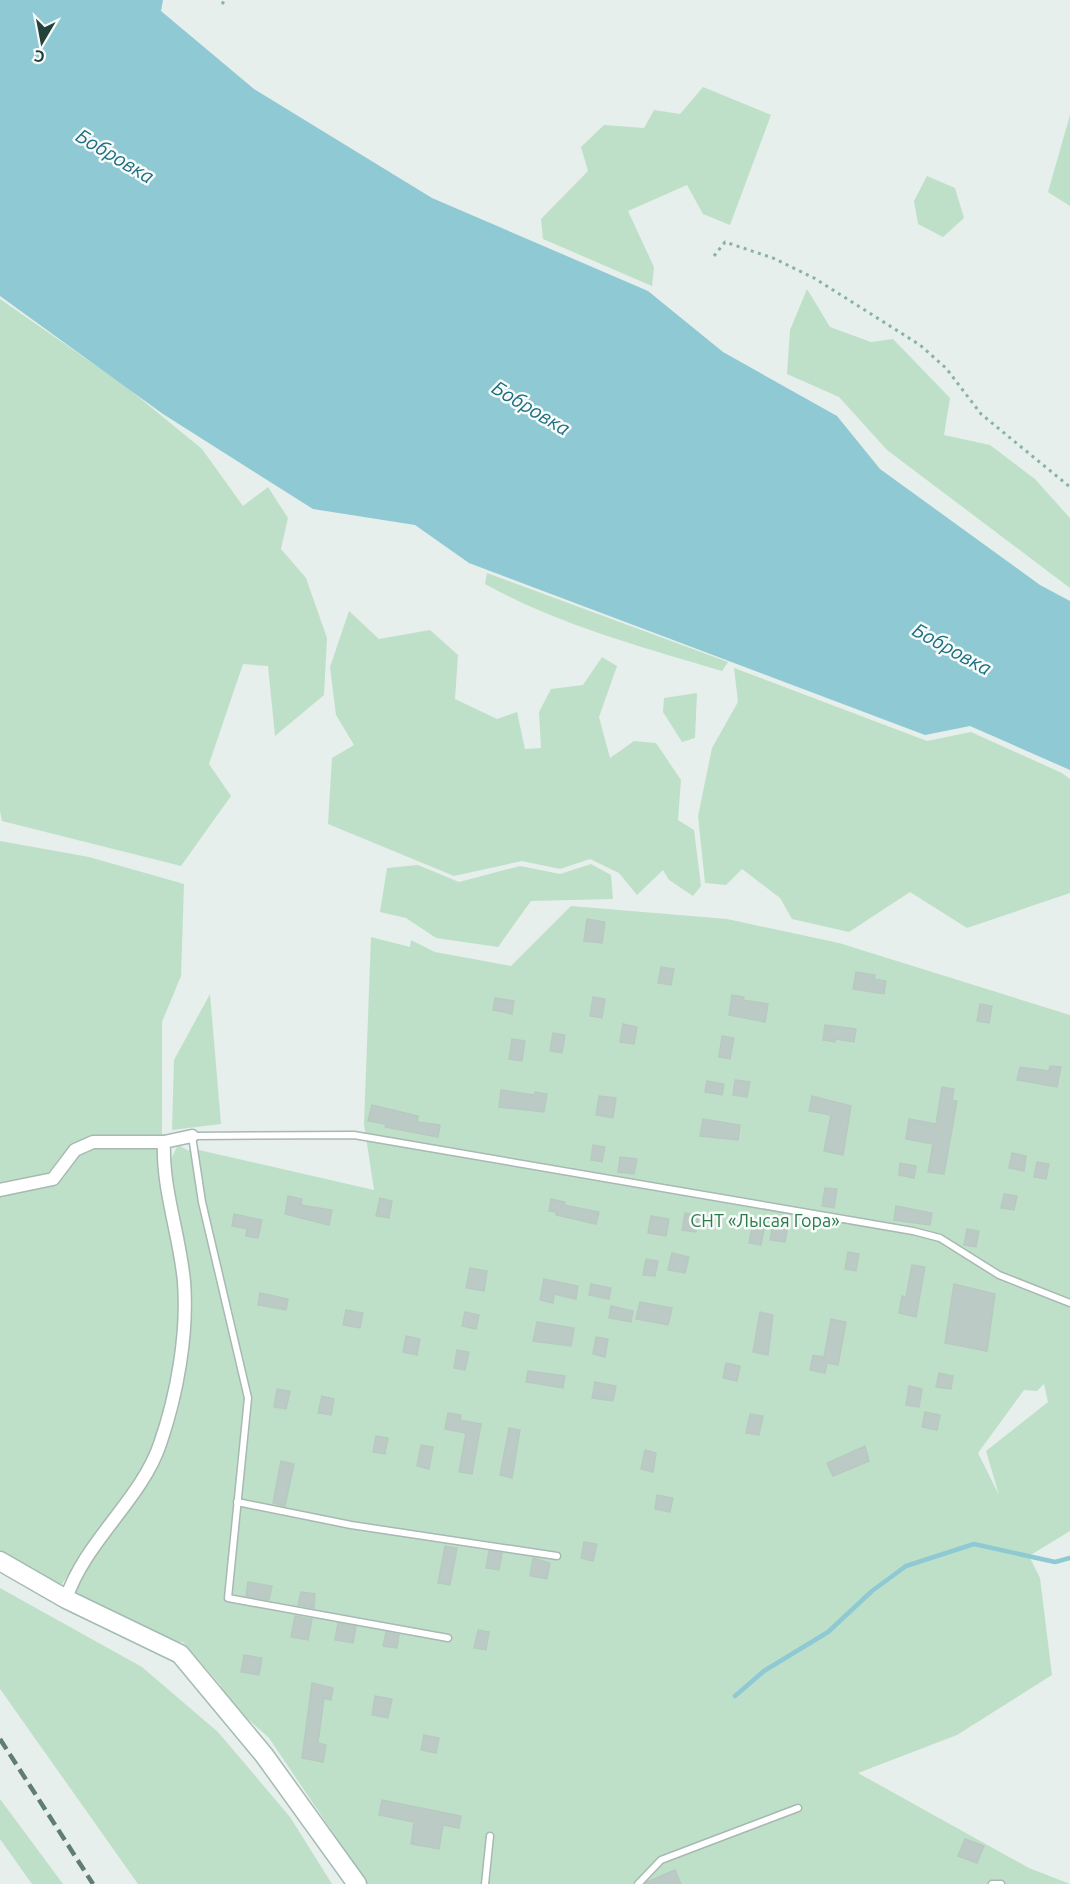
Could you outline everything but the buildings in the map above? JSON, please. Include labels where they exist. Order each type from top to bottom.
[{"type":"main road","points":[[0,1562],[66,1599],[180,1654],[264,1755],[357,1884]]},
{"type":"street","points":[[0,1191],[53,1179],[75,1150],[93,1142],[164,1142],[192,1136]]},
{"type":"street","points":[[66,1599],[74,1575],[136,1489],[160,1446],[176,1383],[183,1336],[184,1282],[163,1164],[164,1142]]},
{"type":"lane","points":[[448,1638],[228,1598],[248,1398],[210,1235],[192,1136],[354,1136],[913,1231],[940,1238],[999,1275],[1070,1304]]},
{"type":"lane","points":[[237,1502],[351,1525],[557,1556]]},
{"type":"lane","points":[[638,1884],[662,1860],[798,1808]]},
{"type":"lane","points":[[485,1884],[490,1836]]},
{"type":"lane","points":[[992,1884],[1001,1884]]},
{"type":"path","points":[[222,4],[225,0]]},
{"type":"path","points":[[714,256],[725,242],[773,258],[853,300],[937,360],[981,414],[1070,487]]},
{"type":"green space","points":[[703,87],[771,115],[730,225],[703,214],[687,185],[628,211],[654,267],[652,286],[543,239],[541,219],[588,171],[581,147],[604,125],[644,128],[654,110],[680,114]]},
{"type":"green space","points":[[1070,115],[1070,206],[1048,192]]},
{"type":"green space","points":[[927,176],[955,188],[964,218],[943,237],[918,224],[914,201]]},
{"type":"green space","points":[[807,289],[830,327],[871,342],[893,339],[950,398],[944,435],[990,445],[1035,479],[1070,518],[1070,588],[887,450],[839,397],[787,374],[790,330]]},
{"type":"green space","points":[[0,299],[124,385],[202,449],[243,506],[268,487],[288,518],[281,549],[306,578],[327,638],[324,695],[275,736],[268,666],[243,664],[209,764],[231,796],[181,866],[2,821],[0,811]]},
{"type":"green space","points":[[487,573],[728,662],[722,671],[631,644],[571,623],[513,599],[485,584]]},
{"type":"green space","points":[[349,611],[379,639],[430,630],[458,655],[455,699],[497,719],[517,712],[525,749],[541,748],[539,712],[551,689],[583,685],[602,657],[617,666],[599,717],[610,758],[634,741],[656,743],[681,780],[678,820],[694,830],[701,886],[693,896],[669,880],[663,870],[637,895],[619,873],[590,859],[560,869],[522,861],[454,876],[328,824],[332,758],[354,745],[336,715],[330,667]]},
{"type":"green space","points":[[734,668],[927,741],[971,732],[1062,773],[1070,779],[1070,893],[967,928],[910,892],[849,932],[792,919],[780,898],[742,869],[726,885],[705,883],[698,816],[712,748],[738,702]]},
{"type":"green space","points":[[697,693],[695,738],[682,742],[663,712],[664,698]]},
{"type":"green space","points":[[0,841],[89,857],[184,884],[181,976],[162,1022],[162,1175],[182,1289],[176,1372],[154,1453],[59,1588],[0,1555]]},
{"type":"green space","points":[[591,864],[611,875],[613,899],[531,901],[498,947],[436,938],[406,918],[380,912],[387,868],[418,865],[459,882],[520,866],[560,874]]},
{"type":"green space","name":"СНТ «Лысая Гора»","points":[[571,906],[727,919],[839,943],[1070,1015],[1070,1531],[1029,1556],[1040,1578],[1052,1675],[957,1735],[858,1773],[1029,1868],[1070,1884],[365,1884],[269,1738],[249,1720],[242,1722],[218,1694],[221,1686],[183,1642],[147,1642],[71,1597],[80,1574],[138,1497],[171,1431],[186,1351],[167,1167],[178,1145],[189,1151],[190,1148],[374,1190],[364,1124],[371,937],[410,947],[411,940],[435,952],[511,966]],"holes":[[[1044,1384],[1048,1402],[986,1451],[999,1495],[978,1453],[1024,1390],[1037,1391]]]},
{"type":"green space","points":[[210,994],[221,1124],[172,1130],[174,1060]]},
{"type":"green space","points":[[0,1588],[142,1667],[218,1732],[290,1817],[332,1884],[138,1884],[0,1689]]},
{"type":"green space","points":[[0,1799],[63,1884],[32,1884],[0,1839]]},
{"type":"water","name":"Бобровка","points":[[0,0],[163,0],[161,11],[254,89],[432,198],[648,291],[723,352],[837,416],[880,469],[1040,585],[1070,601],[1070,770],[970,726],[925,735],[469,563],[415,525],[313,509],[163,414],[0,296]]},
{"type":"waterway","points":[[735,1696],[764,1671],[828,1632],[872,1591],[906,1566],[974,1544],[1055,1562],[1070,1558]]},
{"type":"railway","points":[[0,1739],[93,1884]]}]
